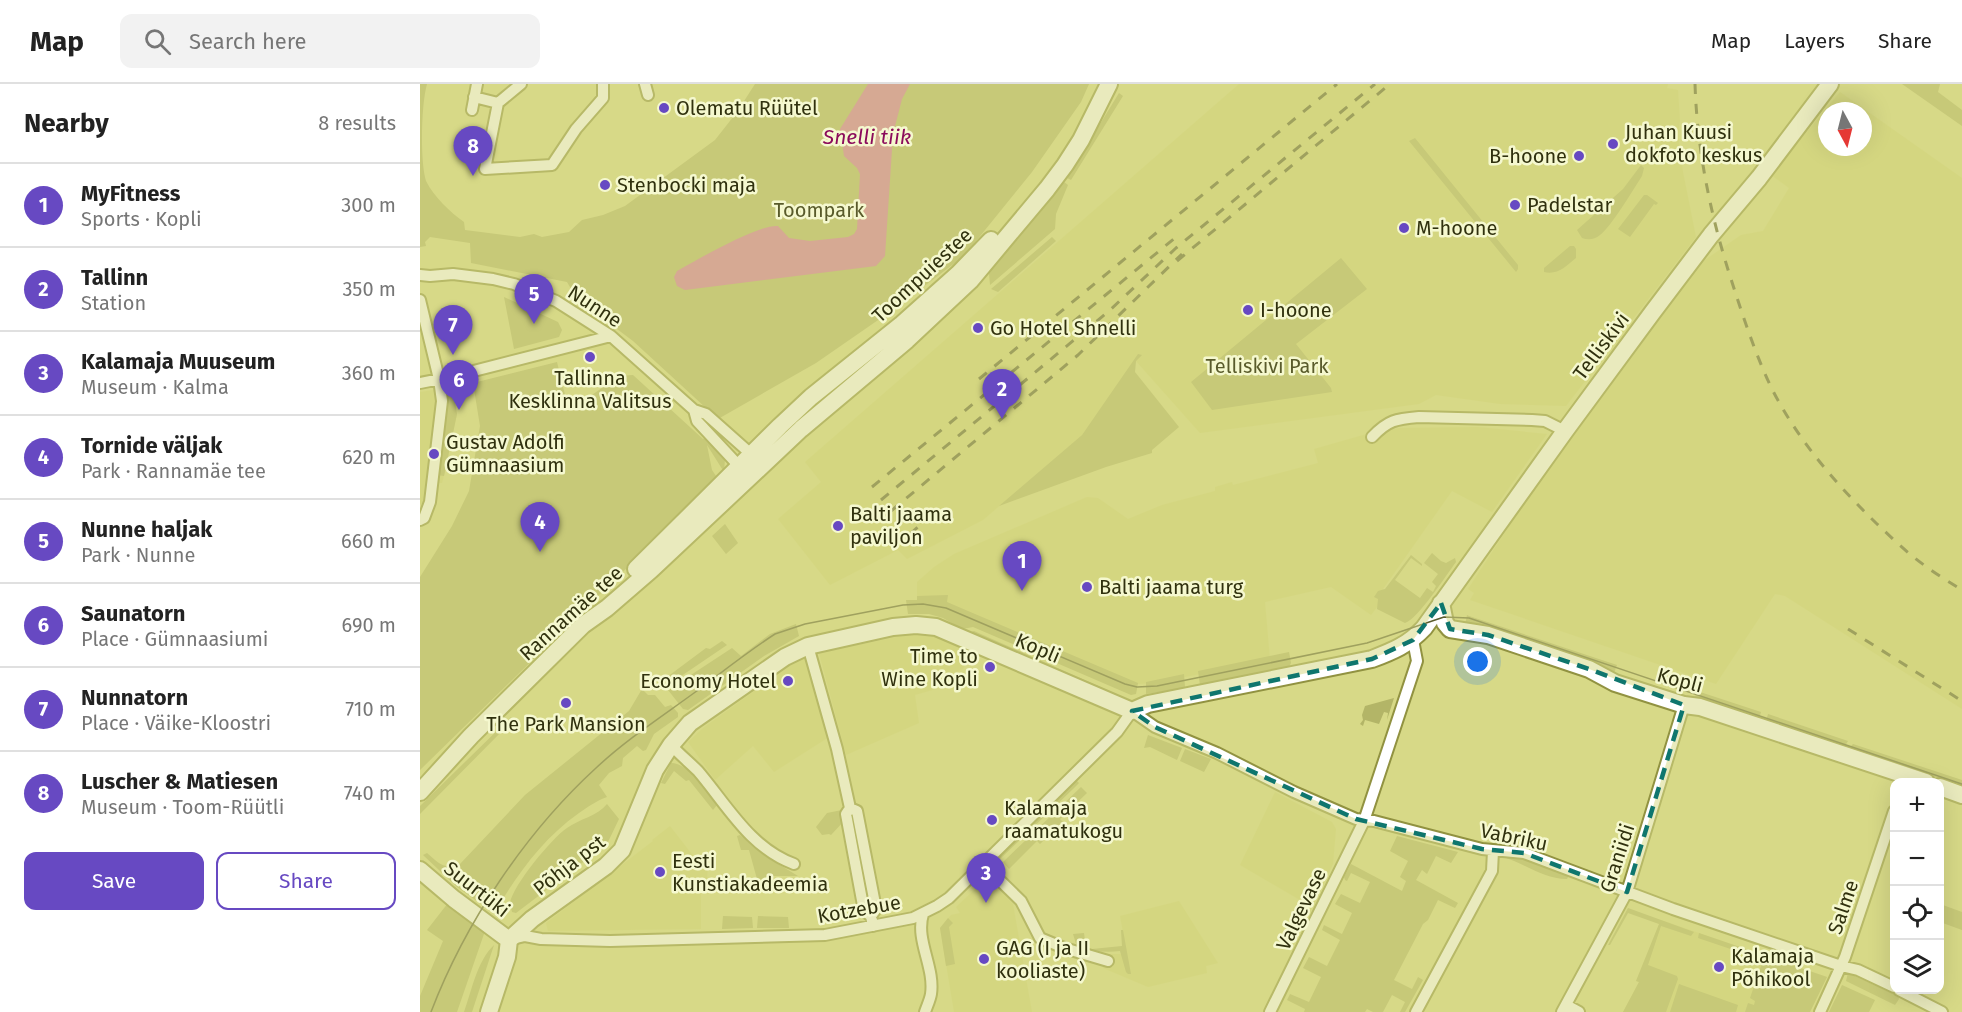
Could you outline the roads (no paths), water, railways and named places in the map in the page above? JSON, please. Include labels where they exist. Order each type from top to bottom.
[{"type":"street","points":[[472,110],[477,84]]},
{"type":"street","points":[[521,84],[498,103],[485,169],[552,165],[576,129],[603,98],[603,84]]},
{"type":"street","name":"Toompuiestee","points":[[749,464],[812,397],[920,309],[984,248],[1050,168],[1081,120],[1098,84]]},
{"type":"street","name":"Toompuiestee","points":[[749,464],[801,429],[907,340],[970,281],[1065,165],[1109,84]]},
{"type":"street","name":"Telliskivi","points":[[1413,640],[1711,235],[1759,178],[1830,84]]},
{"type":"street","points":[[474,97],[498,103]]},
{"type":"street","name":"Nunne","points":[[420,277],[453,274],[514,284],[556,301],[611,336],[694,410],[706,414],[749,464]]},
{"type":"street","points":[[420,300],[448,377],[442,401],[430,502],[424,518],[420,520]]},
{"type":"street","points":[[420,383],[611,336]]},
{"type":"street","name":"Nunne","points":[[694,410],[697,421],[749,464]]},
{"type":"street","points":[[1372,437],[1384,424],[1419,417],[1545,421],[1565,431]]},
{"type":"street","name":"Rannamäe tee","points":[[420,776],[574,626],[749,464]]},
{"type":"street","name":"Rannamäe tee","points":[[420,792],[471,736],[583,625],[607,608],[667,556],[749,464]]},
{"type":"street","name":"Kopli","points":[[1441,603],[1445,622],[1450,629],[1488,635],[1589,669],[1615,683],[1684,705],[1700,707],[1903,778]]},
{"type":"street","name":"Kopli","points":[[671,745],[690,723],[785,657],[808,646],[893,627],[916,625],[936,627],[1132,711]]},
{"type":"street","points":[[1132,711],[1154,702],[1372,658],[1395,650],[1413,640]]},
{"type":"street","name":"Valgevase","points":[[1270,1012],[1364,821],[1417,661],[1413,640]]},
{"type":"street","points":[[808,646],[837,749],[850,808],[846,814],[864,911],[872,921]]},
{"type":"street","name":"Graniidi","points":[[1564,1009],[1627,892],[1684,705]]},
{"type":"street","name":"Vabriku","points":[[1132,711],[1155,727],[1217,753],[1294,792],[1356,819],[1374,821],[1494,851],[1509,850],[1524,853],[1627,892],[1858,970],[1890,985]]},
{"type":"street","name":"Kotzebue","points":[[509,940],[525,936],[541,939],[610,941],[825,935],[872,921],[906,920],[923,914],[943,902],[983,864],[1117,732],[1132,711]]},
{"type":"street","points":[[671,745],[696,770],[742,827],[771,852],[794,864]]},
{"type":"street","name":"Põhja pst","points":[[509,940],[532,919],[606,866],[622,850],[655,771],[671,745]]},
{"type":"street","points":[[1944,788],[1962,795]]},
{"type":"street","name":"Salme","points":[[1820,1012],[1841,966],[1890,824]]},
{"type":"street","points":[[1416,1012],[1492,871],[1494,851]]},
{"type":"street","points":[[983,864],[1022,901],[1040,939],[1108,961]]},
{"type":"street","name":"Suurtüki","points":[[420,870],[509,940]]},
{"type":"street","points":[[923,914],[921,928],[931,984],[931,994],[925,1012]]},
{"type":"street","points":[[489,1012],[507,957],[509,940]]},
{"type":"street","points":[[1907,994],[1942,1012]]},
{"type":"street","points":[[1564,1009],[1579,1012]]},
{"type":"water","name":"Snelli tiik","points":[[868,84],[910,84],[902,99],[893,134],[885,256],[876,266],[685,290],[677,286],[674,277],[677,271],[728,244],[769,227],[778,226],[789,238],[810,241],[848,237],[854,234],[857,229],[860,174],[844,156],[840,129]]},
{"type":"tram line","points":[[431,1012],[461,945],[500,881],[545,821],[570,793],[607,758],[775,634],[805,624],[903,605],[923,604],[946,608],[1125,684],[1137,687],[1157,686],[1367,643],[1444,617],[1469,618],[1962,784]]},
{"type":"railway","points":[[979,379],[1337,84]]},
{"type":"railway","points":[[881,500],[1109,311],[1176,248],[1375,84]]},
{"type":"railway","points":[[1177,261],[1390,84]]},
{"type":"railway","points":[[1695,84],[1698,133],[1716,229],[1759,360],[1781,406],[1818,460],[1876,523],[1911,555],[1962,590]]},
{"type":"railway","points":[[872,487],[1181,233]]},
{"type":"railway","points":[[891,511],[1078,355],[1182,254]]},
{"type":"railway","points":[[900,522],[910,514]]},
{"type":"railway","points":[[910,534],[919,526]]},
{"type":"railway","points":[[1848,629],[1962,701]]},
{"type":"place","name":"Olematu Rüütel","points":[[664,108]]},
{"type":"place","name":"Juhan Kuusi dokfoto keskus","points":[[1613,144]]},
{"type":"place","name":"B-hoone","points":[[1579,156]]},
{"type":"place","name":"Luscher & Matiesen","points":[[473,176]]},
{"type":"place","name":"Stenbocki maja","points":[[605,185]]},
{"type":"place","name":"Padelstar","points":[[1515,205]]},
{"type":"place","name":"M-hoone","points":[[1404,228]]},
{"type":"place","name":"I-hoone","points":[[1248,310]]},
{"type":"place","name":"Nunne haljak","points":[[534,324]]},
{"type":"place","name":"Go Hotel Shnelli","points":[[978,328]]},
{"type":"place","name":"Nunnatorn","points":[[453,355]]},
{"type":"place","name":"Tallinna Kesklinna Valitsus","points":[[590,357]]},
{"type":"place","name":"Saunatorn","points":[[459,410]]},
{"type":"place","name":"Tallinn","points":[[1002,419]]},
{"type":"place","name":"Gustav Adolfi Gümnaasium","points":[[434,454]]},
{"type":"place","name":"Balti jaama paviljon","points":[[838,526]]},
{"type":"place","name":"Tornide väljak","points":[[540,552]]},
{"type":"place","name":"Balti jaama turg","points":[[1087,587]]},
{"type":"place","name":"MyFitness","points":[[1022,591]]},
{"type":"place","name":"Time to Wine Kopli","points":[[990,667]]},
{"type":"place","name":"Economy Hotel","points":[[788,681]]},
{"type":"place","name":"The Park Mansion","points":[[566,703]]},
{"type":"place","name":"Kalamaja raamatukogu","points":[[992,820]]},
{"type":"place","name":"Eesti Kunstiakadeemia","points":[[660,872]]},
{"type":"place","name":"Kalamaja Muuseum","points":[[986,903]]},
{"type":"place","name":"GAG (I ja II kooliaste)","points":[[984,959]]},
{"type":"place","name":"Kalamaja Põhikool","points":[[1719,967]]},
{"type":"park label","name":"Toompark","points":[[819,210]]},
{"type":"park label","name":"Telliskivi Park","points":[[1267,366]]}]
